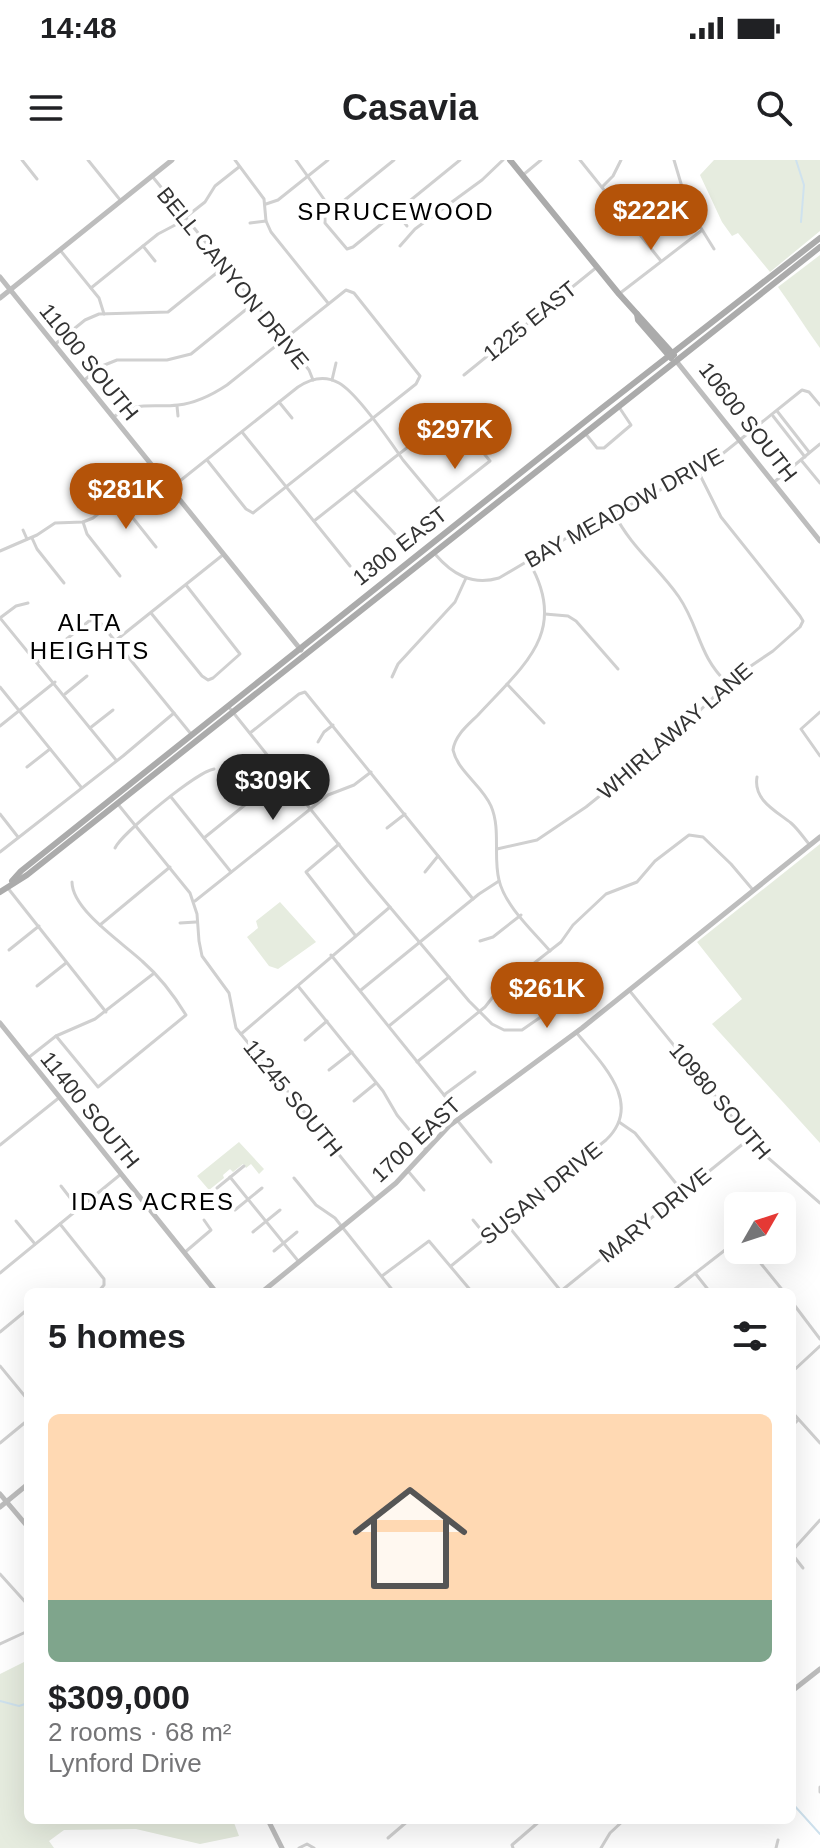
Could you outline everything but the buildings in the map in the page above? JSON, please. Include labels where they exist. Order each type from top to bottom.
[{"type":"main road","name":"10600 SOUTH","points":[[510,160],[820,541]]},
{"type":"main road","points":[[0,298],[170,161]]},
{"type":"main road","name":"1300 EAST","points":[[7,887],[21,871],[820,238]]},
{"type":"main road","name":"1300 EAST","points":[[302,651],[434,552],[820,247]]},
{"type":"main road","name":"11000 SOUTH","points":[[0,277],[302,651]]},
{"type":"main road","points":[[434,552],[434,546],[460,521]]},
{"type":"main road","name":"1300 EAST","points":[[0,892],[27,875],[194,737]]},
{"type":"main road","name":"1700 EAST","points":[[267,1288],[408,1171],[459,1118],[576,1032],[820,837]]},
{"type":"main road","name":"11400 SOUTH","points":[[1,1028],[213,1288]]},
{"type":"main road","points":[[0,1507],[24,1487]]},
{"type":"main road","points":[[0,1494],[24,1522]]},
{"type":"main road","points":[[796,1688],[820,1669]]},
{"type":"main road","points":[[270,1824],[282,1848]]},
{"type":"street","points":[[22,160],[37,179]]},
{"type":"street","points":[[88,160],[121,201]]},
{"type":"street","points":[[235,160],[262,195],[271,232],[328,303]]},
{"type":"street","points":[[296,160],[332,210]]},
{"type":"street","points":[[266,204],[278,200],[328,160]]},
{"type":"street","points":[[394,160],[324,219],[348,249],[460,160]]},
{"type":"street","points":[[400,246],[415,229],[482,180],[503,160]]},
{"type":"street","points":[[523,175],[541,160]]},
{"type":"street","points":[[580,160],[661,261]]},
{"type":"street","points":[[601,187],[613,176],[621,160]]},
{"type":"street","points":[[674,160],[682,193],[714,249]]},
{"type":"street","points":[[91,288],[205,202],[215,186],[239,167]]},
{"type":"street","name":"BELL CANYON DRIVE","points":[[152,176],[309,370],[313,380]]},
{"type":"street","points":[[396,212],[407,226]]},
{"type":"street","points":[[250,223],[266,221]]},
{"type":"street","points":[[619,294],[701,231]]},
{"type":"street","points":[[143,246],[155,261]]},
{"type":"street","points":[[60,250],[101,301],[104,314]]},
{"type":"street","points":[[54,345],[85,320],[104,314],[168,312],[225,267]]},
{"type":"street","name":"1225 EAST","points":[[464,375],[597,267]]},
{"type":"street","points":[[113,418],[129,407],[177,406],[198,401],[218,391],[348,290],[354,293],[420,378],[251,514],[207,460]]},
{"type":"street","points":[[83,381],[102,366],[117,360],[167,360],[191,354],[254,303]]},
{"type":"street","points":[[332,380],[336,363]]},
{"type":"street","points":[[171,488],[279,402],[313,380],[332,380],[345,387],[372,419],[399,454],[438,502],[490,461],[451,413],[399,454],[354,490],[314,521]]},
{"type":"street","name":"BAY MEADOW DRIVE","points":[[466,578],[492,580],[698,471],[802,390],[806,390],[820,405]]},
{"type":"street","points":[[279,402],[292,418]]},
{"type":"street","points":[[177,406],[178,416]]},
{"type":"street","points":[[585,433],[596,447],[602,449],[631,425],[619,407]]},
{"type":"street","points":[[777,411],[810,453]]},
{"type":"street","points":[[772,415],[820,483]]},
{"type":"street","points":[[242,432],[350,566]]},
{"type":"street","points":[[773,483],[820,444]]},
{"type":"street","points":[[0,551],[30,539],[55,523],[83,522],[93,518],[154,469]]},
{"type":"street","name":"WHIRLAWAY LANE","points":[[497,849],[517,847],[537,840],[586,807],[674,736],[727,683],[773,651],[803,621],[721,517],[698,471]]},
{"type":"street","points":[[354,490],[395,534]]},
{"type":"street","points":[[117,498],[156,547]]},
{"type":"street","points":[[614,513],[629,540],[679,597],[704,656],[727,683]]},
{"type":"street","points":[[83,522],[90,539],[120,576]]},
{"type":"street","points":[[23,530],[64,583]]},
{"type":"street","points":[[392,677],[398,664],[455,602],[466,578],[452,571],[434,552]]},
{"type":"street","points":[[115,641],[224,554]]},
{"type":"street","points":[[528,561],[543,591],[545,614],[537,649],[460,735],[453,750],[458,762],[491,806],[499,881],[508,899],[550,951]]},
{"type":"street","points":[[151,613],[208,680],[240,654],[186,585]]},
{"type":"street","points":[[28,603],[16,606],[0,618],[116,760]]},
{"type":"street","points":[[545,614],[568,616],[576,621],[618,669]]},
{"type":"street","points":[[38,662],[92,620],[98,620],[194,737]]},
{"type":"street","points":[[65,694],[87,676]]},
{"type":"street","points":[[0,726],[55,682]]},
{"type":"street","points":[[507,684],[544,723]]},
{"type":"street","points":[[0,687],[81,787]]},
{"type":"street","points":[[249,734],[304,691],[473,899]]},
{"type":"street","points":[[230,708],[479,1012],[498,1028],[517,1031],[530,1026],[558,1005]]},
{"type":"street","points":[[90,728],[113,710]]},
{"type":"street","points":[[820,712],[801,729],[820,756]]},
{"type":"street","points":[[0,852],[174,713]]},
{"type":"street","points":[[318,742],[333,725]]},
{"type":"street","points":[[27,767],[50,749]]},
{"type":"street","points":[[115,848],[136,825],[171,797],[202,773],[214,769]]},
{"type":"street","points":[[194,902],[332,792],[354,785],[371,772]]},
{"type":"street","points":[[204,838],[282,774]]},
{"type":"street","points":[[757,777],[757,789],[762,798],[792,824],[810,845]]},
{"type":"street","points":[[171,797],[232,873]]},
{"type":"street","points":[[117,803],[170,867],[194,902],[202,956],[230,997],[233,1020],[241,1034],[391,906]]},
{"type":"street","points":[[0,814],[18,837]]},
{"type":"street","points":[[387,828],[405,814]]},
{"type":"street","points":[[417,1062],[564,939],[576,921],[606,894],[637,882],[655,861],[689,835],[703,837],[753,890]]},
{"type":"street","points":[[339,844],[306,872],[355,935]]},
{"type":"street","points":[[425,872],[438,855]]},
{"type":"street","points":[[100,925],[170,867]]},
{"type":"street","points":[[360,991],[499,881]]},
{"type":"street","points":[[56,1036],[98,1087],[186,1015],[142,961],[100,925],[74,893],[72,882]]},
{"type":"street","points":[[7,887],[106,1012]]},
{"type":"street","points":[[480,941],[493,937],[521,915]]},
{"type":"street","points":[[180,923],[198,922]]},
{"type":"street","points":[[9,950],[39,926]]},
{"type":"street","points":[[331,955],[444,1095],[491,1162]]},
{"type":"street","points":[[37,986],[66,963]]},
{"type":"street","points":[[28,1058],[56,1036],[106,1012],[153,974]]},
{"type":"street","points":[[222,984],[229,977]]},
{"type":"street","points":[[389,1026],[449,977]]},
{"type":"street","points":[[298,986],[426,1151]]},
{"type":"street","name":"10980 SOUTH","points":[[629,990],[749,1139],[772,1163],[820,1203]]},
{"type":"street","points":[[305,1040],[327,1021]]},
{"type":"street","name":"SUSAN DRIVE","points":[[451,1266],[606,1140],[619,1122],[622,1104],[619,1088],[576,1032]]},
{"type":"street","name":"11245 SOUTH","points":[[241,1034],[375,1199]]},
{"type":"street","points":[[329,1070],[352,1052]]},
{"type":"street","points":[[444,1095],[475,1072]]},
{"type":"street","points":[[354,1101],[376,1083]]},
{"type":"street","points":[[0,1145],[60,1097]]},
{"type":"street","points":[[619,1122],[635,1133],[683,1192]]},
{"type":"street","name":"MARY DRIVE","points":[[566,1288],[749,1139]]},
{"type":"street","points":[[217,1188],[244,1166]]},
{"type":"street","points":[[408,1171],[424,1190]]},
{"type":"street","points":[[0,1273],[121,1174]]},
{"type":"street","points":[[230,1177],[299,1262]]},
{"type":"street","points":[[294,1178],[316,1205],[335,1218],[391,1288]]},
{"type":"street","points":[[61,1186],[79,1208]]},
{"type":"street","points":[[235,1210],[262,1188]]},
{"type":"street","points":[[253,1232],[280,1210]]},
{"type":"street","points":[[184,1253],[211,1230],[204,1220]]},
{"type":"street","points":[[473,1220],[487,1237]]},
{"type":"street","points":[[16,1221],[35,1244]]},
{"type":"street","points":[[505,1222],[558,1288]]},
{"type":"street","points":[[60,1224],[104,1279],[101,1288]]},
{"type":"street","points":[[274,1251],[297,1232]]},
{"type":"street","points":[[382,1276],[429,1241],[469,1288]]},
{"type":"street","points":[[676,1288],[724,1251]]},
{"type":"street","points":[[761,1264],[781,1288]]},
{"type":"street","points":[[695,1273],[707,1288]]},
{"type":"street","points":[[796,1307],[820,1339]]},
{"type":"street","points":[[0,1332],[24,1312]]},
{"type":"street","points":[[796,1368],[820,1346]]},
{"type":"street","points":[[0,1366],[24,1395]]},
{"type":"street","points":[[796,1417],[820,1443]]},
{"type":"street","points":[[0,1443],[24,1423]]},
{"type":"street","points":[[796,1547],[820,1520]]},
{"type":"street","points":[[796,1558],[803,1568]]},
{"type":"street","points":[[0,1574],[24,1601]]},
{"type":"street","points":[[0,1644],[24,1633]]},
{"type":"street","points":[[388,1838],[404,1824]]},
{"type":"street","points":[[513,1848],[512,1845],[536,1824]]},
{"type":"street","points":[[601,1848],[620,1824]]},
{"type":"street","points":[[776,1848],[778,1840]]},
{"type":"street","points":[[299,1848],[307,1844],[314,1848]]},
{"type":"shaded area","points":[[714,160],[820,160],[820,231],[770,272],[738,233],[732,236],[722,222],[700,175]]},
{"type":"shaded area","points":[[820,255],[820,348],[778,287]]},
{"type":"shaded area","points":[[820,844],[820,1143],[712,1024],[742,999],[697,942]]},
{"type":"shaded area","points":[[280,902],[316,942],[278,969],[269,966],[247,937],[258,928],[256,921]]},
{"type":"shaded area","points":[[239,1142],[264,1169],[259,1174],[251,1164],[246,1168],[243,1164],[233,1172],[230,1169],[209,1190],[197,1176]]},
{"type":"shaded area","points":[[24,1662],[24,1824],[234,1824],[239,1836],[200,1844],[136,1829],[64,1830],[49,1841],[54,1848],[0,1848],[0,1674]]},
{"type":"waterway","points":[[796,160],[804,185],[801,222]]},
{"type":"waterway","points":[[0,1701],[24,1704]]},
{"type":"waterway","points":[[796,1807],[820,1834]]},
{"type":"district","name":"SPRUCEWOOD","points":[[396,211]]},
{"type":"district","name":"ALTA HEIGHTS","points":[[90,636]]},
{"type":"district","name":"IDAS ACRES","points":[[153,1201]]}]
